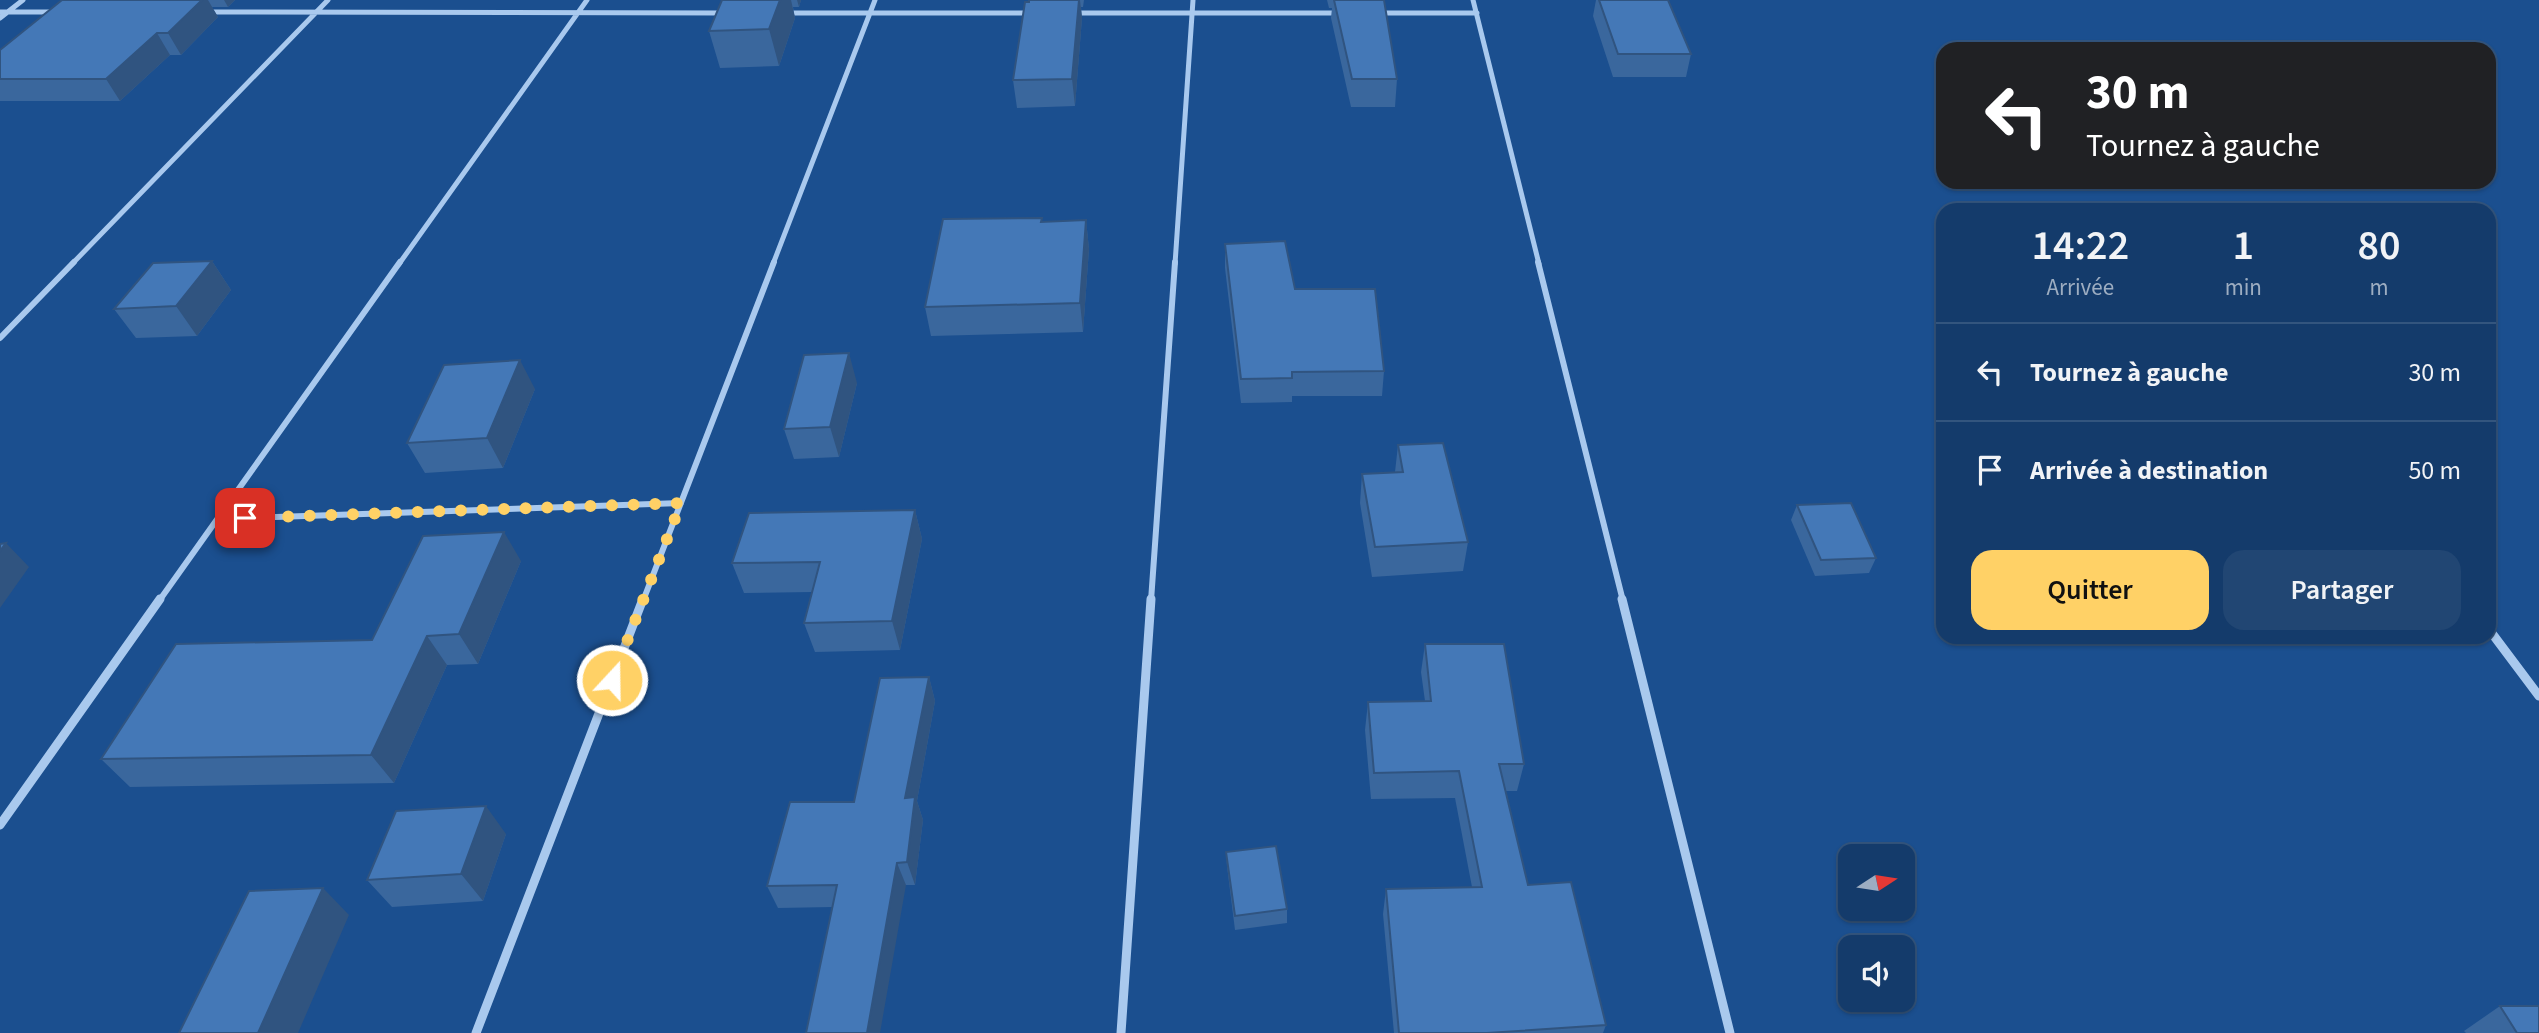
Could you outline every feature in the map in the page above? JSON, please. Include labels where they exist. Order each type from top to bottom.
[{"type":"street","points":[[0,18],[23,0]]},
{"type":"street","points":[[0,338],[328,0]]},
{"type":"street","points":[[0,825],[587,0]]},
{"type":"street","points":[[476,1033],[875,0]]},
{"type":"street","points":[[1121,1033],[1192,0]]},
{"type":"street","points":[[1473,0],[1730,1033]]},
{"type":"street","points":[[0,12],[61,12]]},
{"type":"street","points":[[195,12],[731,13]]},
{"type":"street","points":[[773,13],[1045,13]]},
{"type":"street","points":[[1072,13],[1342,13]]},
{"type":"street","points":[[1369,13],[1477,13]]},
{"type":"street","points":[[218,519],[681,503]]},
{"type":"street","points":[[2496,639],[2539,696]]},
{"type":"building","points":[[62,0],[202,0],[168,33],[157,33],[106,79],[0,79],[0,50]]},
{"type":"building","points":[[722,0],[780,0],[769,29],[709,31]]},
{"type":"building","points":[[1079,0],[1072,79],[1013,80],[1025,2]]},
{"type":"building","points":[[1334,0],[1384,0],[1397,79],[1352,79]]},
{"type":"building","points":[[1599,0],[1668,0],[1691,54],[1618,54]]},
{"type":"building","points":[[1042,218],[1041,222],[1086,220],[1080,303],[925,307],[943,219]]},
{"type":"building","points":[[1285,241],[1295,289],[1375,289],[1384,371],[1292,372],[1292,378],[1241,379],[1225,244]]},
{"type":"building","points":[[212,261],[176,306],[114,309],[153,263]]},
{"type":"building","points":[[849,353],[830,427],[784,429],[804,355]]},
{"type":"building","points":[[520,360],[487,438],[407,443],[444,365]]},
{"type":"building","points":[[1443,443],[1468,542],[1375,547],[1362,474],[1403,472],[1398,445]]},
{"type":"building","points":[[1851,503],[1876,558],[1821,560],[1797,505]]},
{"type":"building","points":[[915,510],[892,621],[804,623],[820,562],[732,563],[749,513]]},
{"type":"building","points":[[504,532],[459,634],[427,636],[371,755],[101,759],[176,644],[372,640],[423,536]]},
{"type":"building","points":[[1425,644],[1504,644],[1524,764],[1499,764],[1528,885],[1571,882],[1606,1025],[1487,1033],[1399,1033],[1386,889],[1482,887],[1459,771],[1374,773],[1368,702],[1431,701]]},
{"type":"building","points":[[929,677],[905,798],[915,797],[907,862],[897,863],[867,1033],[806,1033],[837,885],[767,886],[790,802],[854,802],[880,678]]},
{"type":"building","points":[[486,806],[461,874],[367,880],[396,811]]},
{"type":"building","points":[[1276,846],[1287,909],[1235,916],[1226,852]]},
{"type":"building","points":[[323,888],[258,1033],[179,1033],[249,891]]},
{"type":"building","points":[[2500,1006],[2539,1006],[2539,1033],[2517,1033]]},
{"type":"route","points":[[245,518],[681,503],[612,680]]}]
